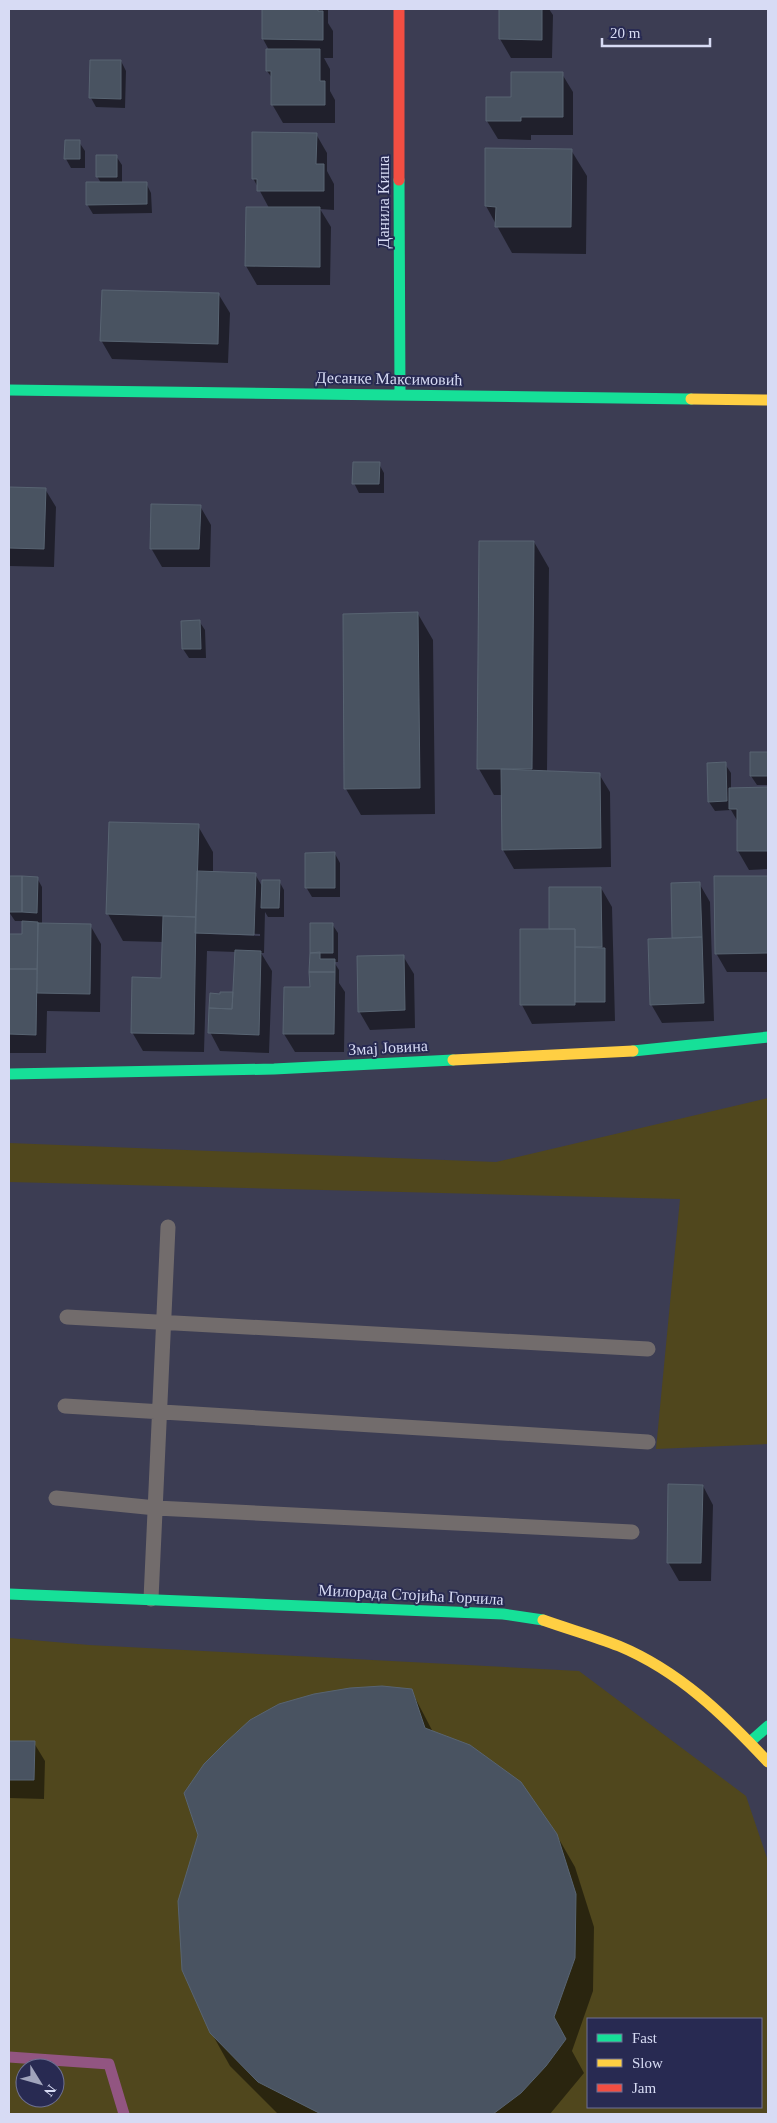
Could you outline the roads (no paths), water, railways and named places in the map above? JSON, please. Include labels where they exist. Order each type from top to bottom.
[{"type":"street","name":"Данила Киша","points":[[399,9],[400,394]]},
{"type":"street","name":"Десанке Максимовић","points":[[9,390],[768,400]]},
{"type":"street","name":"Змај Јовина","points":[[9,1074],[274,1069],[599,1054],[768,1037]]},
{"type":"street","name":"Милорада Стојића Горчила","points":[[9,1594],[494,1613],[536,1618],[619,1646],[657,1666],[694,1690],[751,1742],[768,1762]]},
{"type":"street","points":[[751,1742],[768,1726]]},
{"type":"lane","points":[[151,1599],[168,1226]]},
{"type":"lane","points":[[67,1317],[648,1348]]},
{"type":"lane","points":[[65,1406],[648,1442]]},
{"type":"lane","points":[[56,1498],[156,1508],[632,1532]]},
{"type":"waterway","points":[[9,2057],[109,2064],[124,2114]]}]
